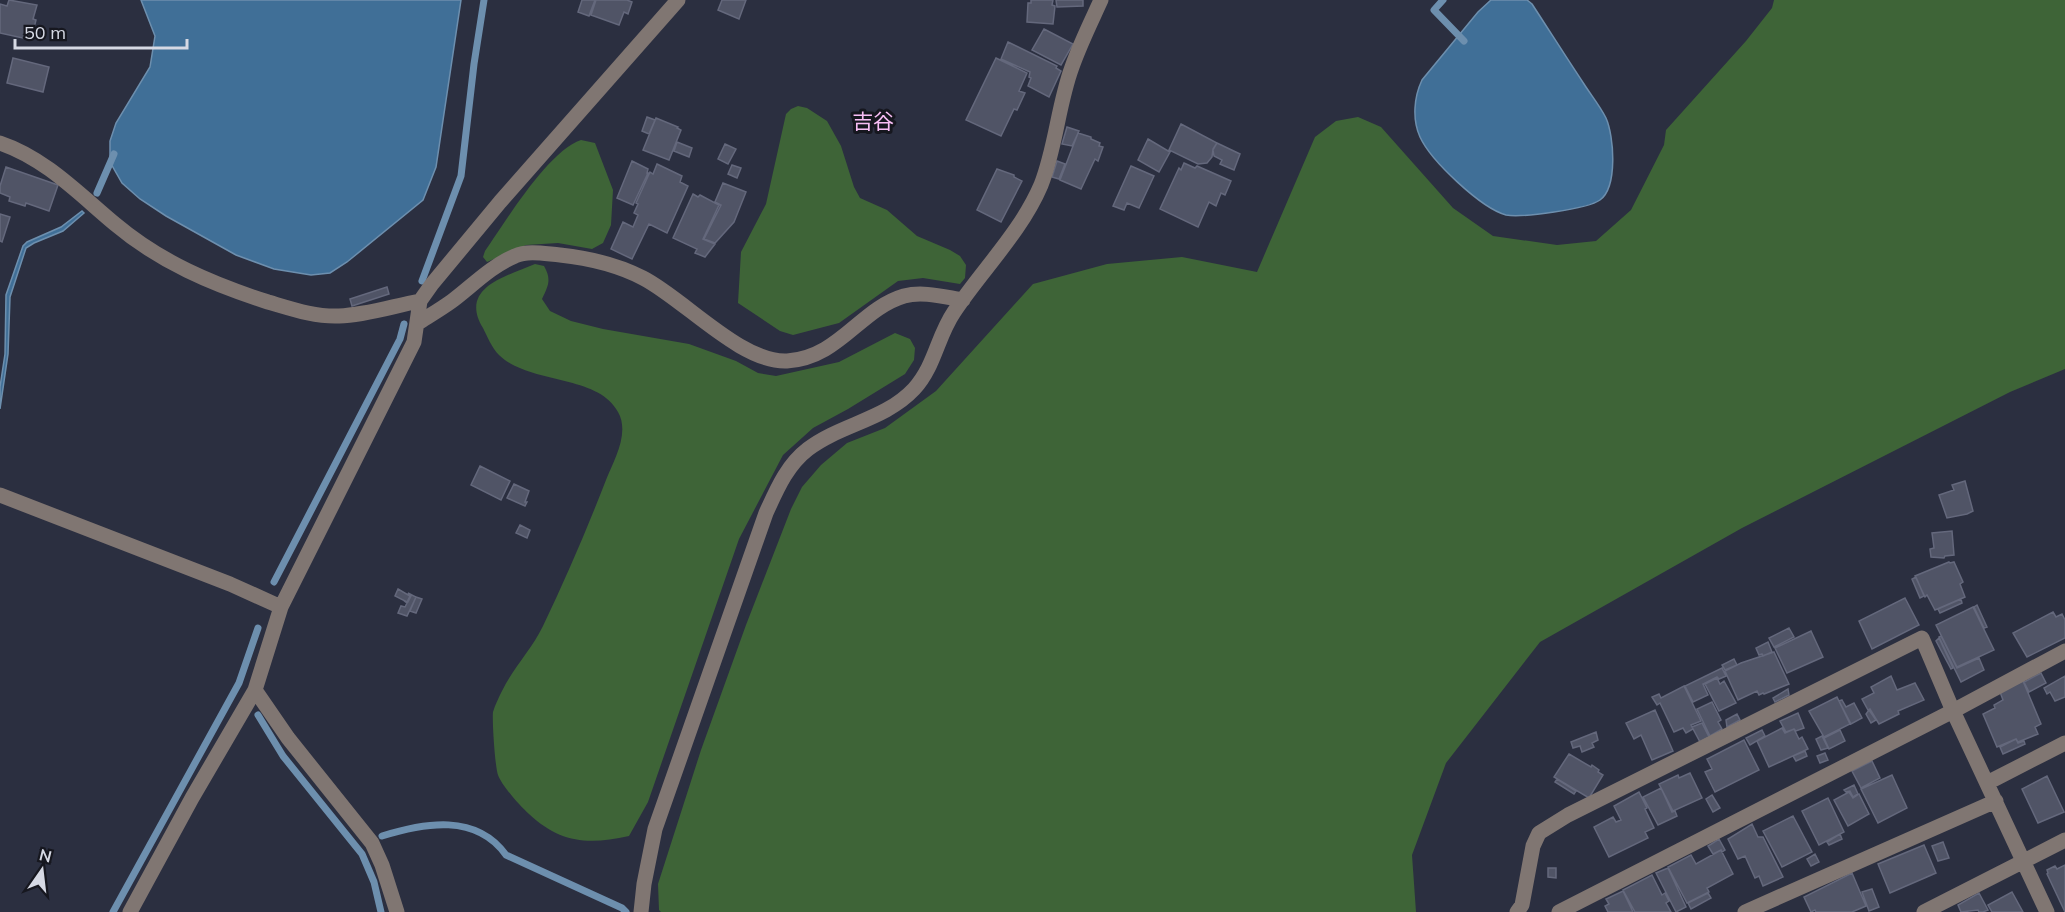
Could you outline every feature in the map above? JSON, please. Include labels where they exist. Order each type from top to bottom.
[{"type":"street","points":[[130,912],[192,798],[255,690],[281,607],[414,342],[420,301],[500,202],[678,0]]},
{"type":"street","points":[[641,912],[655,829],[758,535],[778,486],[788,469],[807,450],[826,438],[879,416],[913,389],[931,365],[952,315],[1029,210],[1041,185],[1051,155],[1072,67],[1101,0]]},
{"type":"street","points":[[0,142],[29,155],[142,245],[170,262],[217,284],[297,311],[322,316],[357,315],[420,301]]},
{"type":"street","points":[[418,323],[450,302],[495,267],[517,255],[536,253],[594,261],[617,267],[643,278],[746,350],[767,360],[785,361],[805,358],[831,347],[884,306],[904,296],[924,294],[963,300]]},
{"type":"street","points":[[0,495],[230,584],[281,607]]},
{"type":"street","points":[[1518,912],[1522,905],[1533,846],[1539,833],[1568,815],[1922,638],[1953,711],[2048,912]]},
{"type":"street","points":[[1559,912],[1953,711],[2065,651]]},
{"type":"street","points":[[255,690],[288,738],[372,843],[382,865],[397,912]]},
{"type":"street","points":[[1987,783],[2065,743]]},
{"type":"street","points":[[1745,912],[1996,801]]},
{"type":"street","points":[[1924,912],[2065,840]]},
{"type":"green space","points":[[1774,0],[2065,0],[2065,369],[2010,392],[1742,528],[1540,642],[1446,763],[1412,855],[1416,912],[661,912],[659,910],[658,884],[701,750],[746,625],[791,509],[802,487],[821,465],[847,443],[885,428],[936,391],[1033,284],[1107,264],[1182,257],[1257,272],[1315,137],[1336,121],[1358,117],[1381,127],[1453,208],[1493,236],[1557,245],[1596,241],[1631,210],[1664,145],[1666,130],[1746,41],[1772,8]]},
{"type":"green space","points":[[798,106],[807,108],[827,121],[841,146],[854,187],[860,198],[887,210],[917,236],[960,256],[966,265],[965,278],[960,284],[923,278],[898,281],[839,323],[793,335],[780,331],[738,303],[741,252],[766,204],[786,114]]},
{"type":"green space","points":[[581,140],[595,143],[613,190],[611,225],[603,243],[592,249],[558,243],[526,245],[487,262],[483,257],[485,251],[528,188],[555,158]]},
{"type":"green space","points":[[535,264],[544,266],[548,275],[547,287],[542,299],[550,311],[571,321],[603,329],[689,344],[736,361],[758,373],[776,376],[839,362],[895,333],[910,339],[915,348],[914,360],[905,374],[813,428],[783,455],[739,539],[648,802],[629,836],[614,839],[588,841],[575,839],[563,836],[541,824],[507,790],[500,780],[496,763],[493,712],[506,683],[539,634],[560,590],[622,437],[618,412],[608,400],[580,385],[512,365],[499,355],[490,342],[477,314],[477,302],[481,293],[500,279]]},
{"type":"water","points":[[141,0],[461,0],[436,167],[423,200],[347,262],[330,273],[311,275],[274,269],[236,255],[140,199],[122,183],[110,162],[110,141],[116,123],[150,67],[155,36]]},
{"type":"water","points":[[1491,0],[1527,0],[1532,4],[1604,114],[1609,126],[1613,161],[1610,184],[1600,200],[1582,207],[1554,212],[1506,215],[1471,194],[1445,170],[1420,137],[1415,108],[1422,80],[1478,12]]},
{"type":"water","points":[[82,211],[84,213],[63,231],[26,248],[10,297],[8,354],[0,409],[0,387],[5,354],[6,295],[23,246],[61,227]]},
{"type":"building","points":[[9,0],[37,5],[33,19],[36,20],[33,32],[30,31],[27,39],[0,33],[0,4],[7,6]]},
{"type":"building","points":[[582,0],[595,0],[589,16],[578,12]]},
{"type":"building","points":[[596,0],[632,2],[628,14],[624,12],[619,25],[591,15]]},
{"type":"building","points":[[722,0],[746,0],[739,19],[718,10]]},
{"type":"building","points":[[1031,0],[1053,0],[1052,5],[1055,6],[1053,24],[1027,22],[1028,3],[1031,3]]},
{"type":"building","points":[[1056,0],[1083,0],[1083,6],[1057,7]]},
{"type":"building","points":[[1044,29],[1073,44],[1061,65],[1032,50]]},
{"type":"building","points":[[1008,42],[1057,66],[1056,68],[1061,71],[1049,97],[1028,86],[1031,78],[1029,77],[1030,72],[1001,59]]},
{"type":"building","points":[[13,58],[49,67],[43,92],[7,83]]},
{"type":"building","points":[[996,58],[1027,73],[1019,91],[1025,93],[1017,110],[1014,109],[1001,136],[966,120]]},
{"type":"building","points":[[647,117],[655,120],[649,134],[642,131]]},
{"type":"building","points":[[656,118],[681,130],[669,160],[643,150]]},
{"type":"building","points":[[1181,124],[1217,143],[1207,163],[1198,164],[1169,150]]},
{"type":"building","points":[[1067,127],[1079,131],[1072,146],[1062,144]]},
{"type":"building","points":[[1078,133],[1091,137],[1103,147],[1098,161],[1095,159],[1081,189],[1060,180]]},
{"type":"building","points":[[1148,139],[1170,152],[1159,172],[1138,160]]},
{"type":"building","points":[[677,142],[692,148],[689,157],[674,151]]},
{"type":"building","points":[[1217,143],[1240,154],[1234,170],[1220,164],[1222,160],[1214,156],[1213,150]]},
{"type":"building","points":[[725,144],[736,149],[728,164],[718,159]]},
{"type":"building","points":[[632,161],[648,169],[633,205],[617,198]]},
{"type":"building","points":[[1057,161],[1065,164],[1059,179],[1052,177]]},
{"type":"building","points":[[1184,163],[1195,168],[1197,166],[1231,181],[1225,195],[1221,193],[1216,206],[1209,202],[1198,227],[1160,209],[1179,168],[1181,170]]},
{"type":"building","points":[[657,164],[682,176],[680,182],[688,186],[667,233],[649,224],[632,259],[611,249],[623,222],[633,227],[638,215],[634,213],[638,204],[636,203],[650,172],[653,174]]},
{"type":"building","points":[[732,165],[741,168],[737,178],[728,174]]},
{"type":"building","points":[[1131,166],[1154,176],[1139,208],[1127,203],[1124,210],[1113,206]]},
{"type":"building","points":[[6,167],[58,185],[49,211],[26,203],[25,206],[9,201],[10,197],[0,193]]},
{"type":"building","points":[[997,169],[1014,175],[1022,181],[1001,222],[977,210]]},
{"type":"building","points":[[723,183],[746,192],[734,222],[715,243],[704,239],[721,205],[715,202]]},
{"type":"building","points":[[693,194],[698,197],[700,195],[719,205],[703,239],[715,244],[705,257],[695,253],[697,249],[673,238]]},
{"type":"building","points":[[0,214],[10,217],[2,242],[0,241]]},
{"type":"building","points":[[387,287],[389,294],[352,306],[350,299]]},
{"type":"building","points":[[480,466],[510,481],[501,500],[471,485]]},
{"type":"building","points":[[1965,481],[1973,511],[1947,518],[1939,495],[1954,490],[1952,485]]},
{"type":"building","points":[[514,484],[529,491],[525,506],[507,498]]},
{"type":"building","points":[[520,525],[530,530],[527,538],[516,533]]},
{"type":"building","points":[[1952,531],[1954,555],[1944,558],[1931,557],[1930,549],[1934,548],[1932,533]]},
{"type":"building","points":[[1954,562],[1963,582],[1960,584],[1965,597],[1935,610],[1927,595],[1925,597],[1915,576]]},
{"type":"building","points":[[1916,577],[1924,596],[1920,598],[1912,579]]},
{"type":"building","points":[[398,589],[410,596],[407,602],[395,596]]},
{"type":"building","points":[[408,593],[416,597],[407,616],[398,613],[401,606],[405,607],[407,603],[404,601],[408,602],[411,596]]},
{"type":"building","points":[[416,597],[422,599],[416,613],[410,611]]},
{"type":"building","points":[[1905,598],[1919,625],[1872,649],[1859,621]]},
{"type":"building","points":[[1961,599],[1962,603],[1940,613],[1938,609]]},
{"type":"building","points":[[1977,605],[1987,627],[1984,628],[1974,607]]},
{"type":"building","points":[[1973,607],[1994,650],[1957,667],[1936,625]]},
{"type":"building","points":[[2053,612],[2056,617],[2062,614],[2065,620],[2065,638],[2027,657],[2013,633]]},
{"type":"building","points":[[1789,628],[1794,637],[1774,647],[1769,638]]},
{"type":"building","points":[[1811,631],[1823,657],[1787,673],[1775,648]]},
{"type":"building","points":[[1941,636],[1957,668],[1979,658],[1984,670],[1961,682],[1939,637]]},
{"type":"building","points":[[1939,638],[1953,668],[1951,669],[1936,641]]},
{"type":"building","points":[[1768,642],[1772,652],[1763,656],[1759,655],[1756,648]]},
{"type":"building","points":[[1774,652],[1789,684],[1764,694],[1759,695],[1757,691],[1738,700],[1725,671]]},
{"type":"building","points":[[1734,659],[1737,665],[1725,670],[1722,665]]},
{"type":"building","points":[[1722,668],[1726,676],[1719,679],[1717,677],[1703,684],[1708,695],[1693,702],[1685,686]]},
{"type":"building","points":[[2041,673],[2046,683],[2029,692],[2024,682]]},
{"type":"building","points":[[1891,676],[1897,690],[1915,683],[1924,700],[1898,711],[1899,714],[1879,724],[1862,699],[1874,693],[1871,687]]},
{"type":"building","points":[[2065,676],[2065,697],[2055,701],[2050,692],[2047,694],[2044,688]]},
{"type":"building","points":[[1717,678],[1720,684],[1724,681],[1736,703],[1719,711],[1705,684]]},
{"type":"building","points":[[2023,681],[2041,724],[2035,727],[2038,734],[2018,742],[2016,739],[1997,747],[1983,714],[1995,708],[1994,705],[2003,700],[2000,692]]},
{"type":"building","points":[[1684,686],[1701,721],[1691,725],[1693,729],[1686,733],[1683,728],[1674,732],[1660,703],[1657,705],[1652,697],[1659,694],[1661,698]]},
{"type":"building","points":[[1788,689],[1789,695],[1775,702],[1773,698]]},
{"type":"building","points":[[1837,697],[1850,724],[1824,737],[1809,711]]},
{"type":"building","points":[[1842,700],[1846,707],[1854,703],[1862,718],[1851,724],[1839,701]]},
{"type":"building","points":[[1712,702],[1721,720],[1718,722],[1722,729],[1710,736],[1697,709]]},
{"type":"building","points":[[1655,710],[1673,751],[1652,760],[1641,735],[1634,739],[1626,723]]},
{"type":"building","points":[[1869,710],[1876,720],[1871,723],[1866,714]]},
{"type":"building","points":[[1798,713],[1804,728],[1786,732],[1780,721]]},
{"type":"building","points":[[1737,714],[1740,720],[1727,727],[1726,720]]},
{"type":"building","points":[[1702,723],[1709,737],[1700,742],[1692,727]]},
{"type":"building","points":[[1782,728],[1785,733],[1794,729],[1799,739],[1802,737],[1808,749],[1769,767],[1757,741]]},
{"type":"building","points":[[1762,730],[1765,736],[1750,745],[1746,738]]},
{"type":"building","points":[[1840,730],[1845,741],[1829,749],[1824,738]]},
{"type":"building","points":[[1596,732],[1598,740],[1592,743],[1594,747],[1582,752],[1580,746],[1573,748],[1571,742]]},
{"type":"building","points":[[1822,736],[1828,748],[1821,750],[1816,739]]},
{"type":"building","points":[[2016,739],[2018,743],[2024,741],[2025,744],[2003,754],[2000,747]]},
{"type":"building","points":[[1744,740],[1759,770],[1715,792],[1705,772],[1712,769],[1707,759]]},
{"type":"building","points":[[1805,751],[1807,756],[1796,761],[1793,756]]},
{"type":"building","points":[[1825,753],[1828,760],[1820,763],[1817,756]]},
{"type":"building","points":[[1569,754],[1591,767],[1592,765],[1603,775],[1589,798],[1554,777]]},
{"type":"building","points":[[1872,761],[1880,778],[1861,788],[1852,771]]},
{"type":"building","points":[[1690,773],[1702,798],[1673,811],[1659,784],[1678,775],[1679,778]]},
{"type":"building","points":[[1892,775],[1907,808],[1878,823],[1861,789]]},
{"type":"building","points":[[2047,776],[2064,812],[2038,823],[2022,789]]},
{"type":"building","points":[[1557,779],[1576,791],[1574,794],[1555,782]]},
{"type":"building","points":[[1854,785],[1858,794],[1853,797],[1850,791],[1844,790]]},
{"type":"building","points":[[1661,788],[1672,812],[1675,811],[1677,816],[1658,825],[1643,797]]},
{"type":"building","points":[[1639,792],[1654,828],[1645,832],[1648,838],[1609,857],[1594,827],[1613,817],[1616,822],[1621,820],[1614,806]]},
{"type":"building","points":[[1849,792],[1853,798],[1859,794],[1869,814],[1848,826],[1834,800]]},
{"type":"building","points":[[1712,795],[1720,808],[1713,812],[1706,799]]},
{"type":"building","points":[[1828,798],[1844,832],[1819,845],[1802,811]]},
{"type":"building","points":[[1793,816],[1812,852],[1782,867],[1763,831]]},
{"type":"building","points":[[1752,824],[1758,837],[1763,837],[1783,877],[1763,886],[1759,876],[1755,878],[1745,856],[1738,859],[1728,839]]},
{"type":"building","points":[[1840,834],[1842,839],[1829,845],[1827,842]]},
{"type":"building","points":[[1719,839],[1725,850],[1713,854],[1708,846]]},
{"type":"building","points":[[1943,842],[1949,858],[1938,861],[1932,846]]},
{"type":"building","points":[[1924,845],[1936,873],[1890,893],[1878,864]]},
{"type":"building","points":[[1721,850],[1733,874],[1707,888],[1709,892],[1687,903],[1668,867],[1691,855],[1696,864]]},
{"type":"building","points":[[1815,854],[1819,862],[1811,866],[1807,859]]},
{"type":"building","points":[[2065,865],[2065,912],[2047,870]]},
{"type":"building","points":[[1548,868],[1556,868],[1556,878],[1548,877]]},
{"type":"building","points":[[1668,868],[1686,907],[1676,912],[1656,873]]},
{"type":"building","points":[[1852,873],[1866,906],[1852,912],[1816,912],[1815,910],[1811,912],[1804,897]]},
{"type":"building","points":[[1652,875],[1662,895],[1665,893],[1669,901],[1666,903],[1671,912],[1635,912],[1623,890]]},
{"type":"building","points":[[1872,889],[1879,907],[1869,911],[1862,892]]},
{"type":"building","points":[[1623,891],[1633,912],[1608,912],[1605,906],[1609,904],[1606,899]]},
{"type":"building","points":[[2012,892],[2023,912],[1992,912],[1988,905]]},
{"type":"building","points":[[1708,893],[1711,898],[1691,909],[1688,903]]},
{"type":"building","points":[[1979,893],[1988,910],[1961,912],[1958,905]]},
{"type":"waterway","points":[[422,281],[461,176],[484,0]]},
{"type":"waterway","points":[[1443,0],[1434,10],[1464,41]]},
{"type":"waterway","points":[[97,193],[114,154]]},
{"type":"waterway","points":[[274,582],[400,339],[404,324]]},
{"type":"waterway","points":[[113,912],[239,683],[258,628]]},
{"type":"waterway","points":[[258,715],[283,756],[362,854],[374,882],[381,912]]},
{"type":"waterway","points":[[382,836],[432,825],[465,827],[480,832],[506,855],[622,908],[626,912]]},
{"type":"district","name":"吉谷","points":[[873,122]]}]
